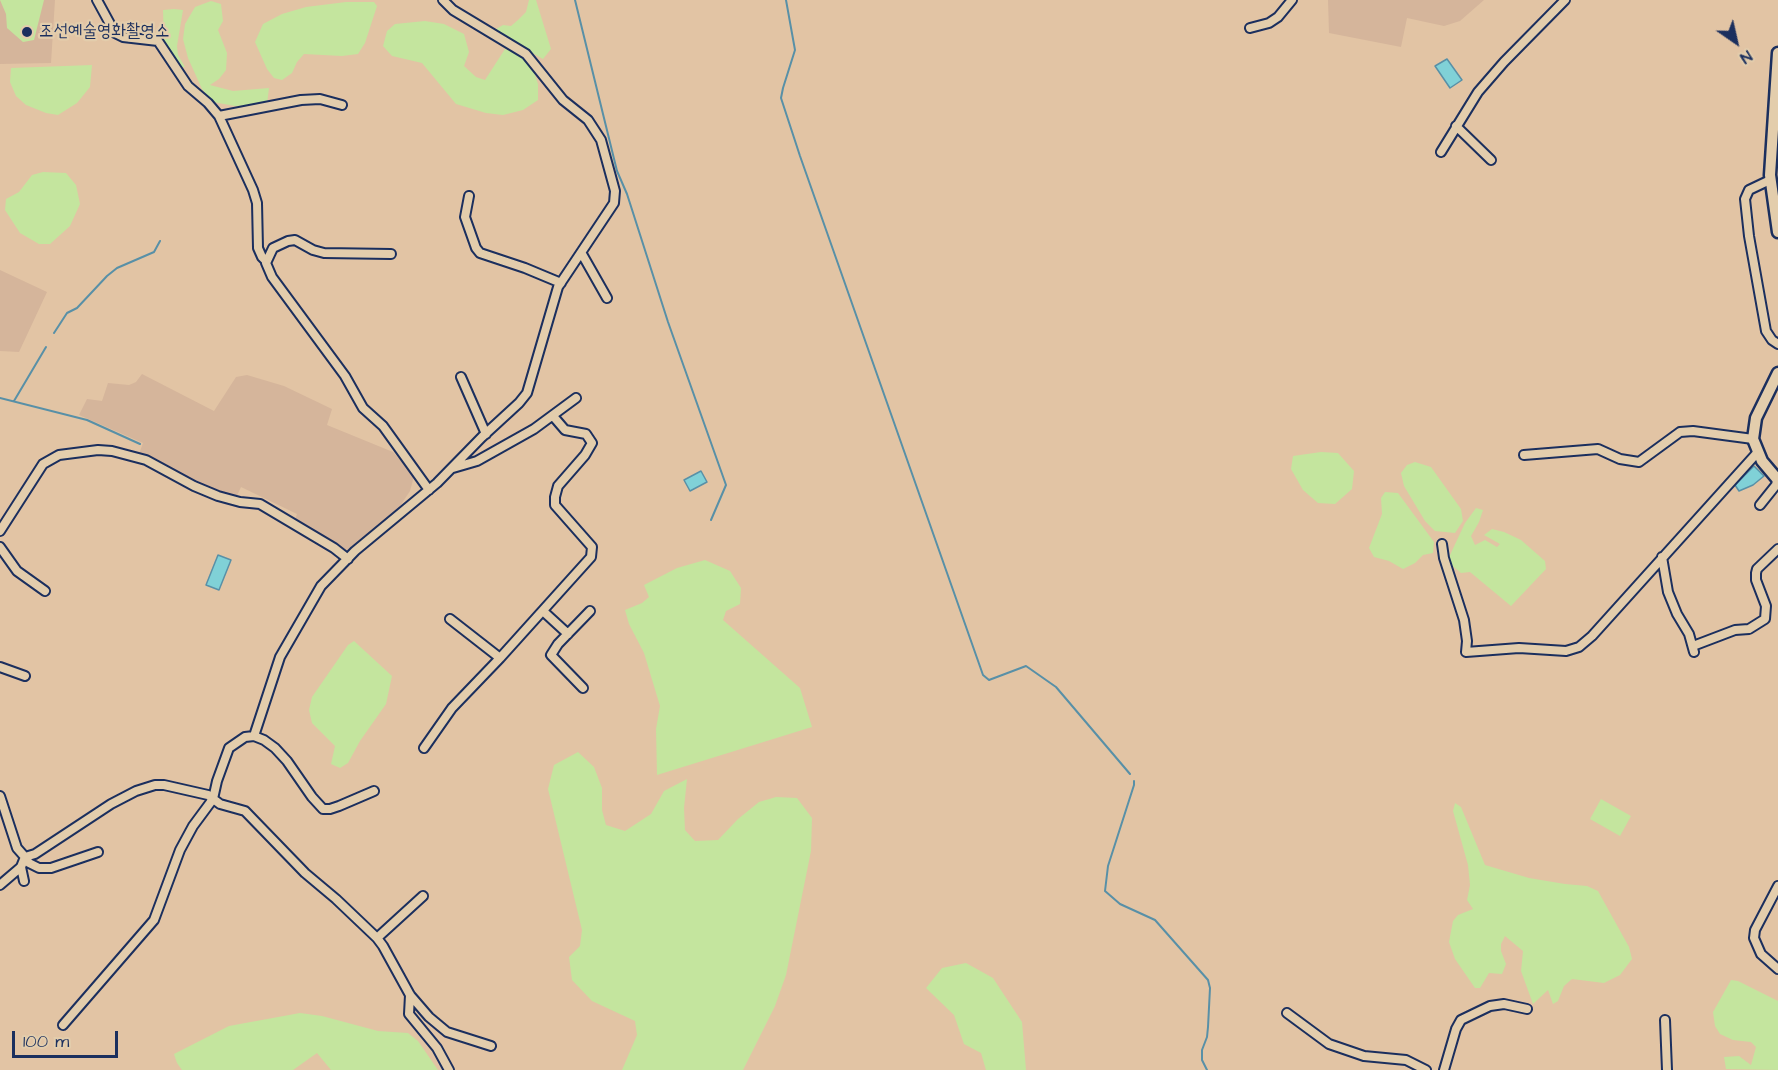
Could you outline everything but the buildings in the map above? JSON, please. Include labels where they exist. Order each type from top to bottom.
[{"type":"street","points":[[97,0],[115,33],[123,37],[158,41],[188,86],[219,116],[253,190],[257,203],[258,248],[272,277],[345,376],[363,408],[382,426],[429,490]]},
{"type":"street","points":[[254,736],[280,657],[321,586],[348,559],[429,490],[511,412],[526,393],[548,326],[554,297],[614,203],[615,191],[601,140],[588,120],[563,100],[526,54],[453,10],[443,0]]},
{"type":"street","points":[[1251,28],[1269,23],[1278,17],[1292,0]]},
{"type":"street","points":[[1441,152],[1478,92],[1565,0]]},
{"type":"street","points":[[1778,54],[1770,153],[1770,180],[1778,232]]},
{"type":"street","points":[[219,116],[272,108],[301,100],[320,99],[342,105]]},
{"type":"street","points":[[1456,126],[1491,160]]},
{"type":"street","points":[[1770,180],[1749,190],[1745,199],[1749,236],[1766,331],[1778,344]]},
{"type":"street","points":[[469,196],[465,217],[480,253],[561,283]]},
{"type":"street","points":[[266,261],[273,248],[295,240],[324,253],[391,254]]},
{"type":"street","points":[[582,254],[607,298]]},
{"type":"street","points":[[1760,505],[1776,485],[1778,478],[1757,453],[1754,440],[1756,418],[1778,373]]},
{"type":"street","points":[[461,377],[486,434]]},
{"type":"street","points":[[452,468],[477,461],[534,429],[576,398]]},
{"type":"street","points":[[424,748],[452,708],[544,612],[593,552],[589,542],[555,506],[558,486],[585,455],[592,443],[586,434],[565,430],[553,416]]},
{"type":"street","points":[[1524,455],[1598,449],[1620,459],[1639,462],[1680,432],[1693,431],[1754,440]]},
{"type":"street","points":[[0,531],[44,464],[59,455],[98,450],[112,451],[146,460],[218,496],[260,504],[290,524],[334,548],[348,559]]},
{"type":"street","points":[[1442,544],[1444,558],[1464,620],[1466,652],[1519,648],[1556,652],[1579,647],[1592,636],[1757,453]]},
{"type":"street","points":[[0,547],[17,571],[45,591]]},
{"type":"street","points":[[1662,557],[1668,592],[1693,649],[1735,630],[1749,629],[1765,619],[1766,606],[1756,580],[1756,573],[1757,569],[1778,549]]},
{"type":"street","points":[[583,688],[551,655],[558,644],[590,611]]},
{"type":"street","points":[[544,612],[568,634]]},
{"type":"street","points":[[450,619],[501,658]]},
{"type":"street","points":[[0,667],[25,676]]},
{"type":"street","points":[[63,1025],[154,920],[180,850],[193,826],[213,799],[229,748],[245,737],[254,736],[275,748],[323,809],[339,806],[374,791]]},
{"type":"street","points":[[25,857],[35,854],[111,804],[136,791],[155,785],[164,785],[208,795],[220,804],[245,811],[305,873],[377,938],[410,995],[429,1017],[447,1032],[491,1046]]},
{"type":"street","points":[[0,796],[17,848],[29,863],[39,868],[51,868],[98,852]]},
{"type":"street","points":[[0,885],[21,867],[25,857]]},
{"type":"street","points":[[21,867],[24,881]]},
{"type":"street","points":[[1778,886],[1755,930],[1754,938],[1761,954],[1778,969]]},
{"type":"street","points":[[377,938],[423,896]]},
{"type":"street","points":[[410,995],[409,1014],[436,1048],[449,1070]]},
{"type":"street","points":[[1444,1070],[1456,1029],[1461,1020],[1497,1005],[1504,1004],[1527,1009]]},
{"type":"street","points":[[1287,1013],[1329,1044],[1364,1056],[1406,1060],[1426,1070]]},
{"type":"street","points":[[1665,1020],[1667,1070]]},
{"type":"shaded area","name":"조선예술영화촬영소","points":[[0,0],[55,0],[51,63],[0,64]]},
{"type":"shaded area","points":[[1328,0],[1484,0],[1460,21],[1444,26],[1407,18],[1401,47],[1329,33]]},
{"type":"shaded area","points":[[0,270],[47,292],[19,352],[0,351]]},
{"type":"shaded area","points":[[142,374],[214,411],[236,377],[247,375],[284,386],[332,409],[327,425],[393,452],[414,476],[410,491],[396,512],[355,548],[345,553],[295,520],[297,514],[241,487],[236,498],[209,486],[205,487],[139,454],[143,443],[79,415],[87,399],[102,401],[108,383],[129,385],[136,382]]},
{"type":"green space","points":[[0,0],[44,0],[34,40],[23,42],[7,28],[6,14]]},
{"type":"green space","points":[[529,0],[536,0],[551,49],[543,59],[504,37],[496,29],[503,25],[511,26],[518,20],[526,12]]},
{"type":"green space","points":[[211,1],[221,4],[223,21],[218,30],[227,53],[226,70],[210,85],[233,91],[269,88],[267,104],[235,106],[213,102],[202,89],[188,58],[183,39],[185,24],[195,7]]},
{"type":"green space","points":[[346,2],[374,2],[377,6],[365,43],[358,54],[342,56],[304,54],[292,73],[282,80],[274,78],[267,69],[255,42],[263,24],[282,14],[306,7]]},
{"type":"green space","points":[[163,10],[183,10],[177,46],[178,55],[185,67],[179,67],[164,43]]},
{"type":"green space","points":[[425,21],[444,24],[464,34],[469,52],[464,66],[476,77],[485,80],[505,49],[520,53],[530,60],[538,84],[538,100],[523,110],[503,115],[486,113],[456,104],[422,63],[392,56],[383,46],[387,31],[395,24]]},
{"type":"green space","points":[[92,65],[90,87],[77,103],[58,115],[26,105],[16,96],[10,82],[11,68]]},
{"type":"green space","points":[[43,172],[66,173],[76,185],[80,204],[70,226],[50,244],[39,244],[20,233],[5,210],[6,199],[19,192],[32,175]]},
{"type":"green space","points":[[1321,452],[1338,453],[1354,471],[1352,489],[1335,504],[1318,503],[1303,490],[1291,469],[1293,456]]},
{"type":"green space","points":[[1415,462],[1431,467],[1461,509],[1463,521],[1455,533],[1435,531],[1425,521],[1404,486],[1401,473],[1407,465]]},
{"type":"green space","points":[[1385,492],[1398,493],[1434,542],[1433,553],[1423,555],[1415,563],[1403,569],[1389,561],[1374,557],[1369,548],[1382,514],[1381,498]]},
{"type":"green space","points":[[1476,508],[1483,510],[1471,536],[1475,545],[1485,540],[1497,547],[1500,544],[1484,535],[1492,529],[1521,540],[1545,561],[1546,569],[1511,606],[1470,572],[1461,573],[1449,563],[1450,555],[1465,523]]},
{"type":"green space","points":[[705,560],[730,571],[741,588],[740,604],[726,611],[723,620],[800,688],[812,727],[657,775],[656,729],[660,706],[644,653],[629,624],[625,610],[642,603],[649,597],[644,585],[677,568]]},
{"type":"green space","points":[[354,641],[392,676],[386,704],[360,741],[348,763],[340,768],[331,764],[335,746],[312,723],[309,710],[312,697],[348,645]]},
{"type":"green space","points":[[578,752],[594,767],[602,788],[602,810],[606,825],[625,831],[651,814],[664,791],[687,779],[684,808],[685,830],[695,841],[718,840],[738,819],[759,802],[776,797],[797,798],[812,818],[811,851],[786,975],[775,1006],[743,1070],[622,1070],[637,1035],[635,1021],[592,1001],[572,980],[569,957],[580,946],[582,930],[548,789],[554,765]]},
{"type":"green space","points":[[1601,799],[1631,816],[1620,836],[1590,819]]},
{"type":"green space","points":[[1455,803],[1461,807],[1485,865],[1529,878],[1587,886],[1598,891],[1629,947],[1632,959],[1620,975],[1604,983],[1572,979],[1564,986],[1558,1001],[1553,1004],[1548,990],[1533,1004],[1521,971],[1523,951],[1505,936],[1501,944],[1506,964],[1502,974],[1489,973],[1480,988],[1475,988],[1455,959],[1449,942],[1453,921],[1458,915],[1473,909],[1467,900],[1470,885],[1468,865],[1453,811]]},
{"type":"green space","points":[[966,963],[993,978],[1022,1022],[1026,1070],[986,1070],[981,1053],[964,1044],[954,1015],[926,988],[942,968]]},
{"type":"green space","points":[[1731,980],[1738,981],[1778,1001],[1778,1070],[1726,1069],[1724,1057],[1739,1056],[1751,1065],[1756,1047],[1751,1042],[1733,1040],[1720,1034],[1715,1026],[1713,1012]]},
{"type":"green space","points":[[300,1013],[322,1016],[378,1031],[408,1033],[418,1041],[438,1070],[331,1070],[317,1053],[293,1070],[182,1070],[177,1063],[174,1054],[229,1026]]},
{"type":"water","points":[[1447,59],[1462,80],[1450,88],[1435,66]]},
{"type":"water","points":[[1754,466],[1764,476],[1753,485],[1739,491],[1735,485]]},
{"type":"water","points":[[701,471],[707,482],[690,491],[684,480]]},
{"type":"water","points":[[218,555],[231,560],[219,590],[206,585]]},
{"type":"waterway","points":[[575,0],[617,171],[627,194],[668,322],[726,485],[711,520]]},
{"type":"waterway","points":[[786,0],[795,50],[781,98],[983,675],[989,680],[1026,666],[1056,687],[1130,774]]},
{"type":"waterway","points":[[54,333],[67,313],[77,308],[107,276],[117,268],[154,252],[160,241]]},
{"type":"waterway","points":[[14,401],[46,347]]},
{"type":"waterway","points":[[0,398],[87,420],[140,444]]},
{"type":"waterway","points":[[1134,781],[1108,866],[1105,891],[1120,904],[1155,920],[1208,980],[1210,988],[1208,1027],[1202,1050],[1202,1060],[1207,1070]]},
{"type":"place","name":"조선예술영화촬영소","points":[[27,32]]}]
